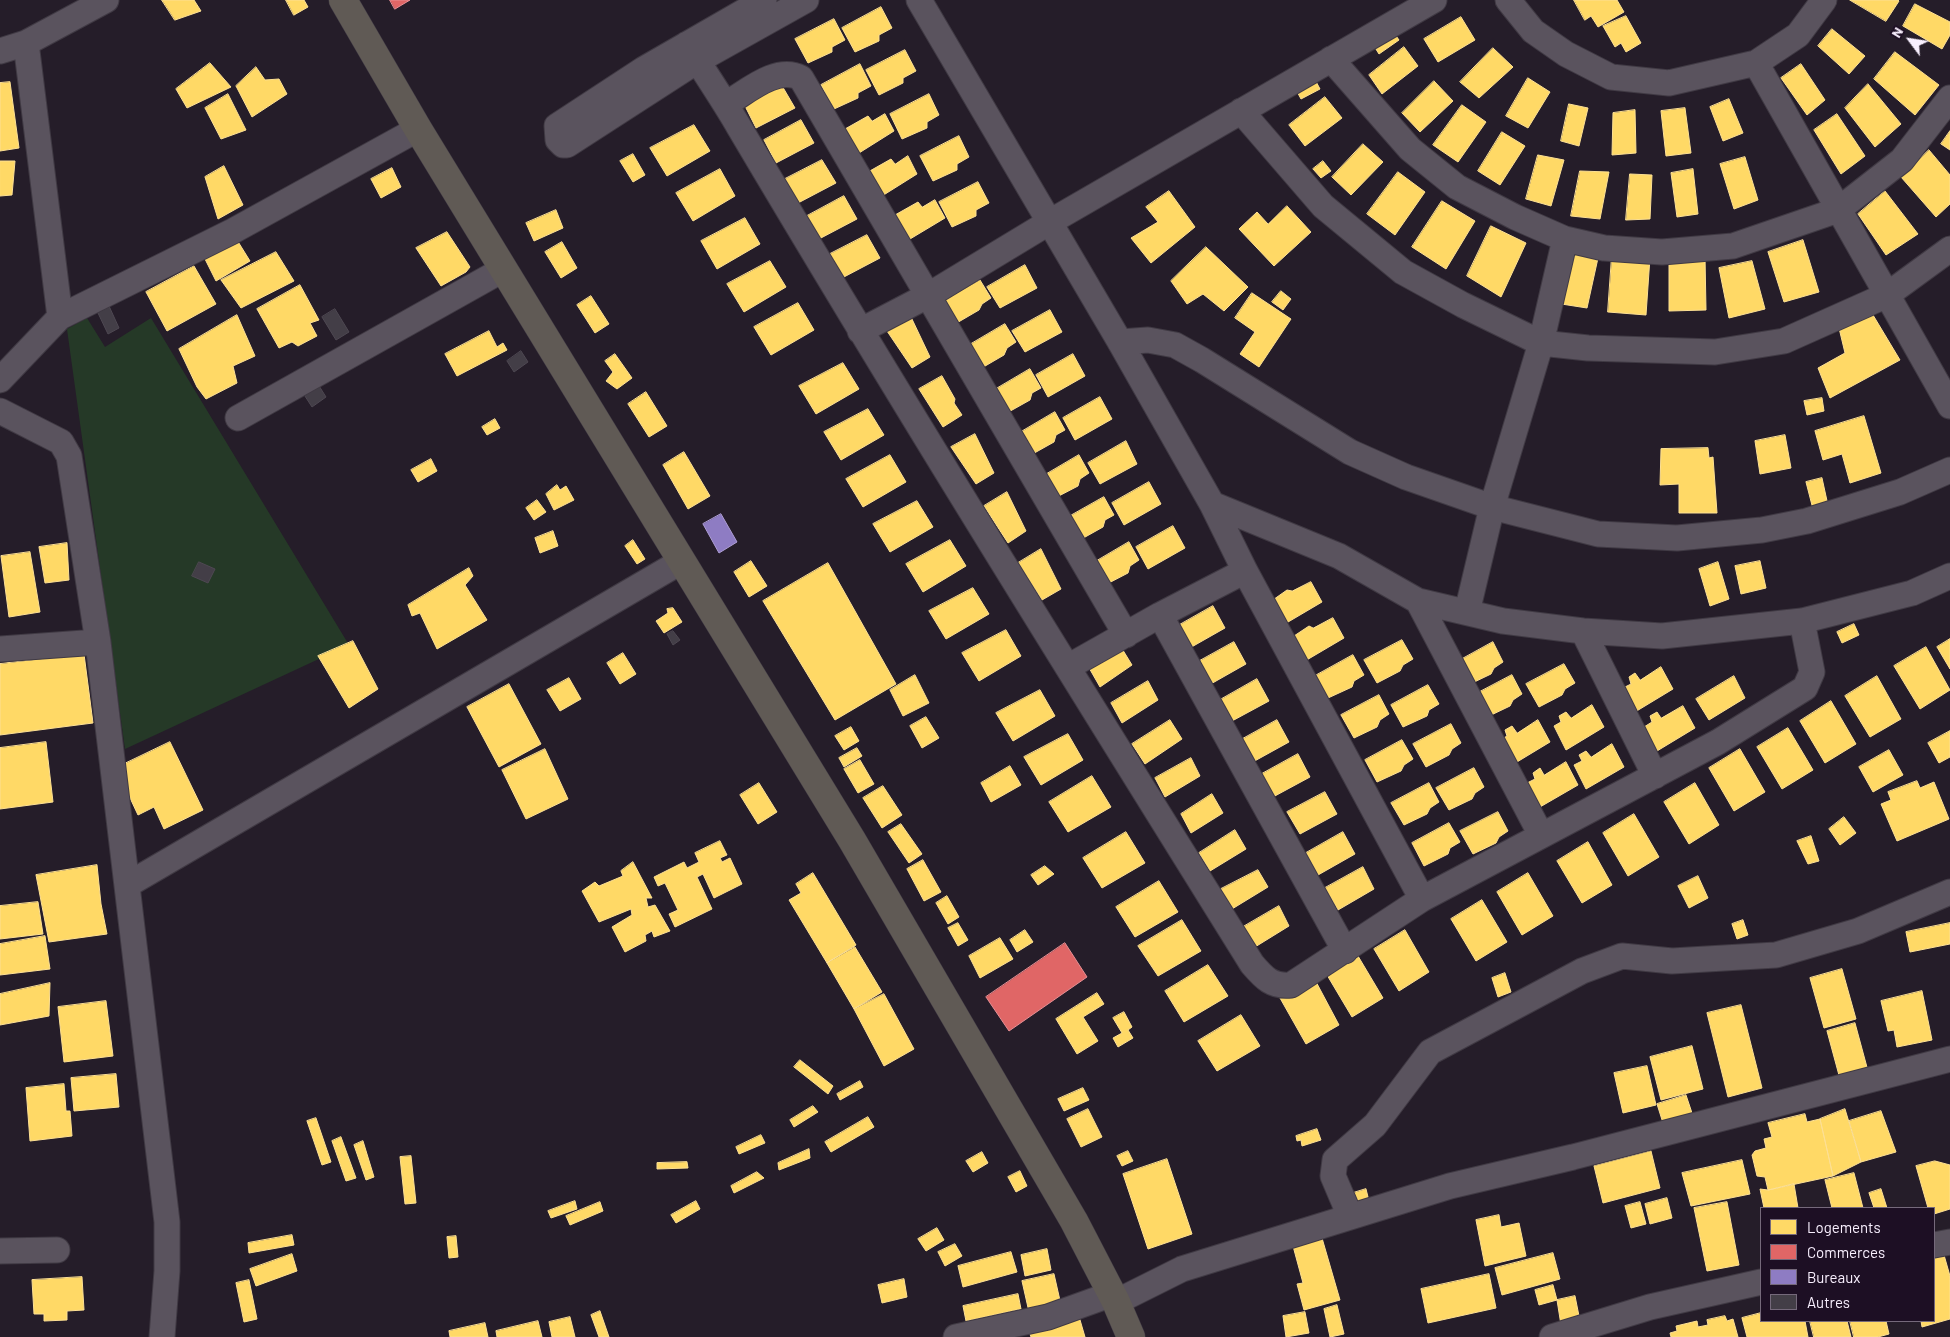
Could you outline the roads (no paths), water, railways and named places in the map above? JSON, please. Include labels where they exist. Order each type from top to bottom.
[{"type":"highway","points":[[343,0],[418,128],[852,840],[1074,1221],[1114,1298],[1131,1337]]},
{"type":"street","points":[[0,52],[26,44],[106,0]]},
{"type":"street","points":[[764,0],[692,52],[567,145],[563,145],[558,140],[557,126],[644,69],[692,52],[806,0]]},
{"type":"street","points":[[919,0],[1048,223],[1120,342],[1212,504],[1245,571],[1422,899]]},
{"type":"street","points":[[860,331],[929,295],[1048,223],[1434,0]]},
{"type":"street","points":[[1508,0],[1533,31],[1566,54],[1612,77],[1669,83],[1756,63],[1798,35],[1824,0]]},
{"type":"street","points":[[26,44],[60,317]]},
{"type":"street","points":[[692,52],[726,104],[860,331],[1068,668],[1252,964],[1266,980],[1281,986],[1291,985],[1422,899],[1718,742],[1804,688],[1812,672],[1802,621]]},
{"type":"street","points":[[1331,59],[1410,148],[1457,186],[1514,217],[1565,239],[1604,248],[1662,252],[1733,246],[1838,210],[1902,160],[1950,98]]},
{"type":"street","points":[[1756,63],[1950,406]]},
{"type":"street","points":[[726,104],[774,76],[792,74],[801,78],[1126,635]]},
{"type":"street","points":[[1241,111],[1323,206],[1403,272],[1464,306],[1541,343],[1588,348],[1714,352],[1784,341],[1886,295],[1950,250]]},
{"type":"street","points":[[0,380],[60,317],[233,231],[418,128]]},
{"type":"street","points":[[1467,612],[1492,507],[1541,343],[1565,239]]},
{"type":"street","points":[[238,418],[504,268]]},
{"type":"street","points":[[1120,342],[1148,340],[1174,345],[1202,360],[1350,452],[1406,477],[1492,507],[1598,534],[1678,538],[1762,530],[1807,521],[1900,492],[1950,470]]},
{"type":"street","points":[[0,411],[61,442],[69,456],[98,642],[167,1222],[167,1272],[162,1337]]},
{"type":"street","points":[[1212,504],[1339,556],[1418,601],[1503,621],[1583,631],[1662,636],[1802,621],[1912,593],[1950,576]]},
{"type":"street","points":[[127,885],[682,561]]},
{"type":"street","points":[[1068,668],[1160,615],[1245,571]]},
{"type":"street","points":[[1418,601],[1542,835]]},
{"type":"street","points":[[1160,615],[1345,951]]},
{"type":"street","points":[[1583,631],[1655,776]]},
{"type":"street","points":[[0,649],[98,642]]},
{"type":"street","points":[[1350,1216],[1333,1176],[1335,1160],[1375,1124],[1430,1052],[1510,1007],[1582,970],[1622,956],[1672,961],[1776,955],[1858,931],[1950,892]]},
{"type":"street","points":[[956,1337],[1048,1317],[1114,1298],[1182,1269],[1450,1186],[1573,1157],[1950,1059]]},
{"type":"street","points":[[1935,1245],[1950,1242]]},
{"type":"street","points":[[0,1251],[57,1250]]},
{"type":"street","points":[[1552,1337],[1650,1306],[1760,1282]]}]
